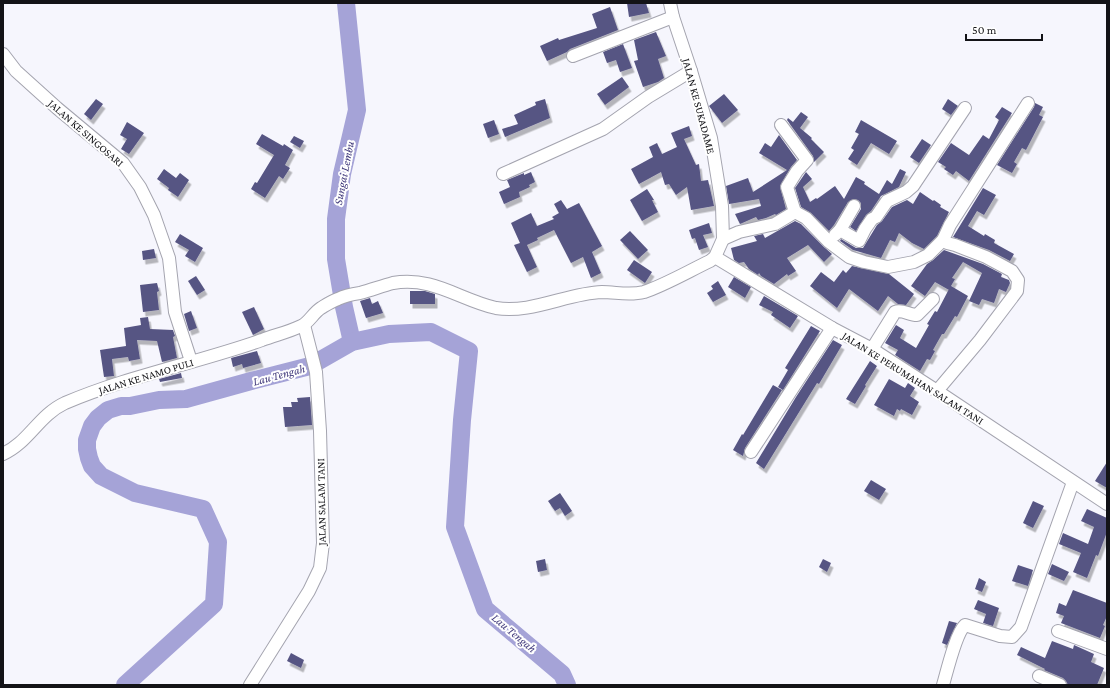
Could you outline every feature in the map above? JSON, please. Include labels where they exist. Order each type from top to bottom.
[{"type":"street","name":"JALAN KE SUKADAME","points":[[670,3],[711,138],[722,206],[723,239],[715,257]]},
{"type":"street","points":[[573,56],[673,17]]},
{"type":"street","name":"JALAN KE SINGOSARI","points":[[3,54],[16,71],[57,108],[123,162],[140,187],[154,215],[169,258],[175,312],[191,362]]},
{"type":"street","points":[[503,174],[603,129],[648,97],[691,71]]},
{"type":"street","points":[[781,125],[807,158],[788,185],[795,212],[806,218],[829,242],[849,257],[888,267],[914,262],[928,255],[943,240],[950,225],[1028,102]]},
{"type":"street","points":[[840,230],[859,240],[872,219],[876,217],[887,201],[906,192],[913,186],[965,108]]},
{"type":"street","points":[[829,242],[840,230],[854,206]]},
{"type":"street","points":[[723,239],[739,232],[775,224],[795,212]]},
{"type":"street","points":[[937,391],[980,340],[1017,291],[1018,280],[1012,271],[986,257],[947,243],[943,240]]},
{"type":"street","points":[[304,325],[318,310],[337,299],[394,283],[418,282],[438,286],[498,308],[515,308],[541,305],[601,292],[627,295],[642,292],[710,261],[715,257]]},
{"type":"street","name":"JALAN KE PERUMAHAN SALAM TANI","points":[[715,257],[832,328],[872,349],[1107,504]]},
{"type":"street","points":[[872,349],[895,312],[899,310],[917,315],[933,299]]},
{"type":"street","name":"JALAN KE NAMO PULI","points":[[3,454],[10,451],[24,440],[43,418],[62,404],[108,387],[227,352],[304,325]]},
{"type":"street","name":"JALAN SALAM TANI","points":[[250,685],[308,591],[320,568],[323,543],[320,431],[316,372],[304,325]]},
{"type":"street","points":[[751,452],[832,328]]},
{"type":"street","points":[[943,685],[958,638],[962,628],[966,625],[1000,636],[1012,637],[1021,627],[1073,482]]},
{"type":"street","points":[[1058,631],[1107,649]]},
{"type":"street","points":[[1039,676],[1060,685]]},
{"type":"building","points":[[627,3],[646,3],[649,13],[629,17]]},
{"type":"building","points":[[610,7],[618,30],[570,49],[567,52],[547,61],[540,46],[558,38],[559,40],[597,28],[592,14]]},
{"type":"building","points":[[656,32],[666,56],[658,59],[664,78],[658,82],[643,87],[634,61],[638,60],[634,40]]},
{"type":"building","points":[[623,44],[632,68],[620,72],[616,60],[607,63],[603,52]]},
{"type":"building","points":[[622,77],[629,87],[605,105],[597,94]]},
{"type":"building","points":[[724,94],[738,110],[722,123],[709,106]]},
{"type":"building","points":[[96,99],[103,104],[91,120],[84,114]]},
{"type":"building","points":[[545,99],[550,118],[505,137],[502,129],[518,124],[514,115],[536,105],[535,102]]},
{"type":"building","points":[[948,99],[958,106],[951,115],[942,109]]},
{"type":"building","points":[[1035,103],[1043,107],[1039,115],[1043,117],[1026,150],[1022,148],[1014,162],[1017,164],[1012,173],[997,165],[1034,107]]},
{"type":"building","points":[[1002,107],[1012,113],[969,181],[956,171],[953,175],[944,169],[946,167],[938,162],[951,143],[969,155],[983,135],[989,139],[999,120],[995,117]]},
{"type":"building","points":[[801,112],[808,117],[800,128],[812,138],[811,139],[824,152],[814,162],[813,156],[787,120],[788,118],[793,122]]},
{"type":"building","points":[[494,120],[499,134],[488,138],[483,124]]},
{"type":"building","points":[[861,120],[897,141],[889,154],[871,143],[857,165],[848,159],[854,150],[851,148],[859,134],[855,132]]},
{"type":"building","points":[[127,122],[144,133],[129,154],[121,149],[127,139],[120,135]]},
{"type":"building","points":[[689,126],[692,136],[684,139],[696,165],[699,164],[701,181],[708,180],[714,206],[691,210],[687,187],[676,195],[669,184],[665,185],[661,172],[639,184],[631,169],[653,157],[649,147],[657,143],[662,154],[677,147],[671,133]]},
{"type":"building","points":[[262,134],[283,146],[284,144],[293,150],[285,165],[290,168],[283,179],[279,176],[265,198],[251,189],[255,182],[257,183],[274,155],[256,144]]},
{"type":"building","points":[[779,135],[797,160],[780,186],[786,209],[776,215],[775,214],[758,220],[756,217],[740,224],[735,214],[761,206],[759,199],[729,204],[726,186],[748,178],[753,192],[787,170],[759,153],[765,143],[771,147]]},
{"type":"building","points":[[294,136],[304,141],[300,148],[290,142]]},
{"type":"building","points":[[922,139],[931,145],[919,163],[910,157]]},
{"type":"building","points":[[164,169],[176,178],[180,173],[189,180],[178,197],[157,179]]},
{"type":"building","points":[[900,169],[906,172],[899,187],[881,196],[856,231],[850,227],[861,209],[861,203],[858,200],[854,199],[848,202],[829,231],[811,213],[801,207],[795,188],[806,172],[812,179],[803,187],[810,202],[816,198],[817,199],[835,186],[844,199],[856,177],[865,182],[864,184],[879,194],[887,180],[892,184]]},
{"type":"building","points":[[531,172],[535,182],[529,185],[530,187],[519,192],[520,197],[504,204],[499,192],[510,187],[507,180],[524,173],[524,175]]},
{"type":"building","points":[[983,188],[996,195],[984,215],[977,211],[968,226],[984,236],[985,234],[995,240],[994,243],[1014,254],[1010,261],[989,250],[953,237]]},
{"type":"building","points":[[647,189],[654,200],[652,200],[658,212],[642,221],[630,200]]},
{"type":"building","points":[[920,192],[933,201],[934,200],[941,205],[940,207],[949,212],[937,236],[924,249],[912,243],[899,233],[895,242],[890,240],[881,258],[853,250],[840,241],[841,239],[856,248],[863,248],[877,225],[882,221],[892,207],[907,200],[913,204]]},
{"type":"building","points":[[561,200],[567,209],[579,203],[602,246],[592,252],[601,273],[591,278],[583,257],[571,263],[554,230],[537,238],[538,240],[527,245],[537,267],[527,272],[514,245],[520,243],[511,223],[531,213],[537,226],[554,219],[552,217],[559,213],[554,204]]},
{"type":"building","points":[[795,221],[801,224],[832,254],[824,262],[808,245],[787,258],[796,271],[788,276],[787,274],[774,284],[761,276],[759,273],[758,275],[749,269],[744,262],[739,263],[734,260],[731,248],[757,241],[754,236],[763,234],[765,238]]},
{"type":"building","points":[[709,223],[712,233],[703,235],[708,247],[699,250],[695,238],[692,239],[689,230]]},
{"type":"building","points":[[630,231],[648,250],[638,259],[620,240]]},
{"type":"building","points":[[180,234],[203,248],[195,262],[185,256],[189,250],[175,242]]},
{"type":"building","points":[[154,249],[156,258],[143,260],[142,251]]},
{"type":"building","points":[[944,250],[983,264],[1002,274],[1001,277],[1009,280],[1010,283],[1006,292],[999,289],[994,303],[982,299],[979,305],[969,301],[982,273],[963,262],[952,278],[955,279],[951,286],[968,296],[957,317],[955,316],[944,334],[942,334],[933,350],[935,351],[930,360],[927,359],[920,371],[895,355],[898,350],[885,343],[896,325],[904,330],[900,338],[916,348],[929,325],[927,324],[935,311],[937,312],[949,290],[935,282],[925,296],[911,286],[927,264]]},
{"type":"building","points":[[634,260],[652,272],[645,283],[627,270]]},
{"type":"building","points":[[852,266],[889,274],[914,294],[906,305],[898,304],[888,296],[878,311],[849,289],[837,308],[810,286],[821,272],[834,282],[843,270],[846,273]]},
{"type":"building","points":[[196,276],[205,290],[197,295],[188,281]]},
{"type":"building","points":[[734,277],[751,287],[745,298],[728,287]]},
{"type":"building","points":[[718,281],[726,295],[713,302],[707,293],[713,289],[711,286]]},
{"type":"building","points":[[157,283],[159,291],[157,292],[159,310],[143,312],[140,285]]},
{"type":"building","points":[[410,291],[425,291],[435,294],[435,304],[410,304]]},
{"type":"building","points":[[764,296],[798,316],[790,328],[771,315],[773,312],[759,305]]},
{"type":"building","points":[[370,298],[372,304],[378,301],[383,313],[366,318],[360,301]]},
{"type":"building","points":[[254,307],[264,329],[253,335],[242,312]]},
{"type":"building","points":[[191,311],[197,328],[189,331],[184,314]]},
{"type":"building","points":[[148,317],[150,329],[173,330],[177,358],[162,362],[157,341],[137,340],[140,359],[129,361],[128,357],[112,359],[114,376],[104,377],[100,350],[126,346],[124,328],[141,325],[140,318]]},
{"type":"building","points":[[811,326],[820,331],[783,390],[778,387],[788,370],[785,368]]},
{"type":"building","points":[[833,340],[842,345],[819,384],[817,383],[764,469],[756,463]]},
{"type":"building","points":[[257,351],[261,363],[243,368],[242,364],[233,367],[231,358]]},
{"type":"building","points":[[870,361],[877,366],[855,404],[846,399]]},
{"type":"building","points":[[181,373],[182,378],[160,382],[159,379]]},
{"type":"building","points":[[889,379],[905,388],[908,383],[915,388],[910,396],[919,402],[912,415],[901,409],[900,411],[897,409],[894,416],[874,405]]},
{"type":"building","points":[[773,385],[782,390],[745,448],[743,456],[733,450]]},
{"type":"building","points":[[310,397],[312,425],[285,427],[283,407],[292,407],[291,402],[298,402],[297,398]]},
{"type":"building","points":[[1107,462],[1107,488],[1095,481]]},
{"type":"building","points":[[871,480],[886,489],[879,500],[864,491]]},
{"type":"building","points":[[560,493],[572,511],[565,516],[560,508],[555,511],[548,501]]},
{"type":"building","points":[[1033,501],[1044,506],[1033,528],[1023,523]]},
{"type":"building","points":[[1087,509],[1107,518],[1107,532],[1098,556],[1096,555],[1087,578],[1073,572],[1081,553],[1059,544],[1063,533],[1088,544],[1094,527],[1081,521]]},
{"type":"building","points":[[545,559],[547,570],[538,572],[536,561]]},
{"type":"building","points":[[823,559],[831,563],[827,572],[819,567]]},
{"type":"building","points":[[1052,564],[1069,572],[1064,581],[1048,574]]},
{"type":"building","points":[[1018,565],[1033,570],[1028,586],[1012,581]]},
{"type":"building","points":[[979,578],[986,582],[982,592],[975,589]]},
{"type":"building","points":[[1073,590],[1107,603],[1107,616],[1103,625],[1105,626],[1100,638],[1061,623],[1064,616],[1056,613],[1059,603],[1066,606]]},
{"type":"building","points":[[978,600],[999,608],[993,626],[983,623],[986,614],[974,609]]},
{"type":"building","points":[[949,621],[957,623],[947,645],[942,643]]},
{"type":"building","points":[[1052,641],[1073,649],[1074,645],[1094,654],[1091,662],[1104,668],[1097,685],[1068,685],[1063,678],[1044,670],[1045,669],[1017,655],[1021,647],[1045,658]]},
{"type":"building","points":[[291,653],[304,660],[301,668],[287,661]]},
{"type":"waterway","name":"Sungai Lembu","points":[[346,3],[357,110],[342,174],[336,219],[336,259],[344,307],[352,342]]},
{"type":"waterway","name":"Lau Tengah","points":[[125,685],[214,604],[218,542],[203,509],[135,493],[101,476],[92,466],[87,449],[87,440],[92,426],[98,418],[108,410],[121,406],[130,406],[159,400],[186,399],[310,366],[352,342],[389,334],[431,332],[469,351],[462,420],[455,527],[485,609],[562,674],[567,685]]}]
